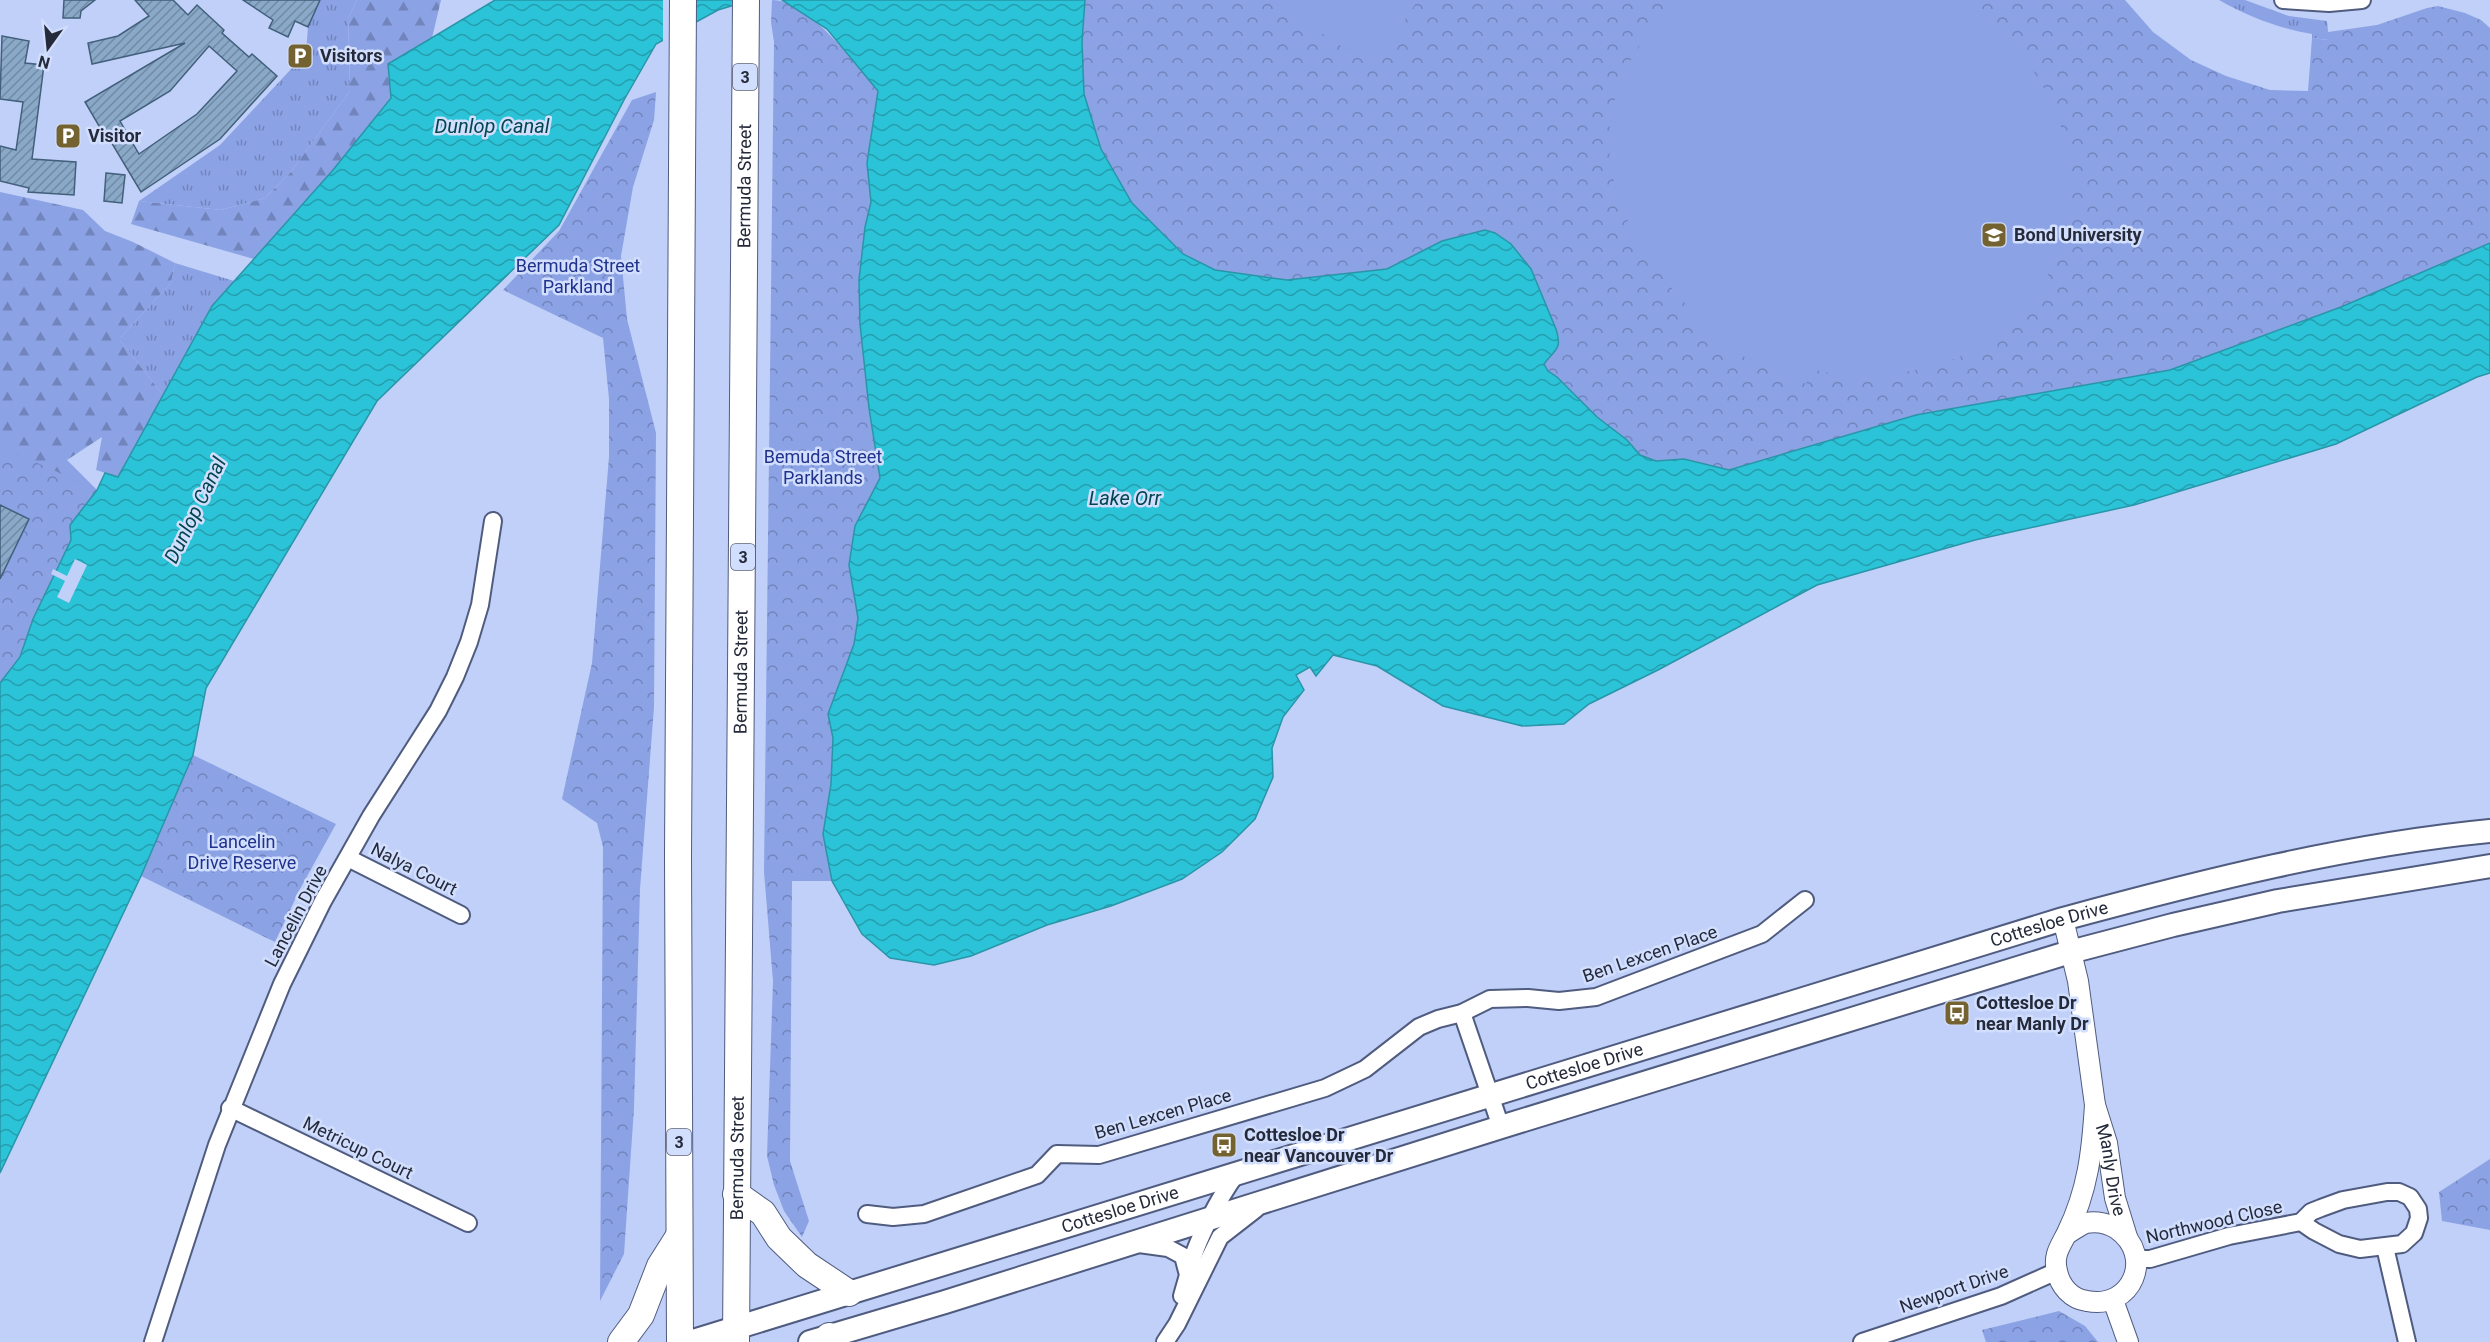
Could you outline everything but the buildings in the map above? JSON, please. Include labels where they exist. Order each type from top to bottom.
[{"type":"main road","name":"3","points":[[680,1342],[678,845],[683,0]]},
{"type":"main road","name":"Bermuda Street","points":[[736,1335],[746,12]]},
{"type":"main road","name":"Cottesloe Drive","points":[[690,1342],[736,1335],[849,1293],[2063,919],[2211,879],[2356,850],[2490,831]]},
{"type":"main road","name":"Cottesloe Drive","points":[[822,1340],[1501,1127],[2070,952],[2278,901],[2490,866]]},
{"type":"main road","points":[[736,1194],[763,1213],[779,1238],[807,1265],[849,1293]]},
{"type":"main road","points":[[621,1342],[641,1315],[660,1266],[679,1236]]},
{"type":"street","points":[[2283,0],[2329,3],[2362,0]]},
{"type":"street","name":"Lancelin Drive","points":[[153,1342],[230,1108],[291,966],[323,901],[371,816],[438,711],[470,642],[480,605],[493,521]]},
{"type":"street","name":"Nalya Court","points":[[348,858],[461,915]]},
{"type":"street","name":"Ben Lexcen Place","points":[[867,1214],[893,1217],[924,1215],[1037,1175],[1057,1154],[1099,1155],[1325,1088],[1365,1068],[1419,1027],[1438,1019],[1462,1013],[1490,999],[1528,998],[1559,1001],[1596,997],[1762,934],[1805,900]]},
{"type":"street","name":"Manly Drive","points":[[2063,919],[2083,1012],[2095,1105],[2107,1143],[2115,1198],[2127,1237]]},
{"type":"street","points":[[1462,1013],[1501,1127]]},
{"type":"street","name":"Manly Drive","points":[[2067,1234],[2084,1193],[2092,1158],[2095,1105]]},
{"type":"street","name":"Metricup Court","points":[[230,1108],[468,1223]]},
{"type":"street","points":[[1166,1341],[1171,1321],[1186,1286],[1194,1253],[1237,1173]]},
{"type":"street","name":"Northwood Close","points":[[2136,1259],[2150,1259],[2229,1236],[2301,1222],[2311,1212],[2343,1200],[2391,1191],[2410,1197],[2418,1209],[2418,1226],[2412,1237],[2405,1242],[2385,1247],[2348,1248],[2301,1222]]},
{"type":"street","points":[[1166,1341],[1178,1324],[1220,1237],[1270,1200]]},
{"type":"street","points":[[2086,1223],[2109,1224],[2127,1237],[2134,1247],[2136,1271],[2132,1283],[2124,1293],[2113,1299],[2097,1303],[2081,1300],[2068,1292],[2059,1279],[2055,1263],[2058,1248],[2067,1234],[2086,1223]]},
{"type":"street","points":[[1128,1243],[1175,1250],[1183,1256],[1188,1275]]},
{"type":"street","points":[[2385,1247],[2407,1342]]},
{"type":"street","name":"Newport Drive","points":[[1862,1342],[2001,1296],[2057,1271]]},
{"type":"street","points":[[2113,1299],[2128,1342]]},
{"type":"green space","points":[[320,0],[357,0],[348,18],[350,91],[290,173],[265,198],[221,210],[139,201],[220,145],[306,53],[308,27]]},
{"type":"green space","points":[[357,0],[441,0],[432,38],[388,64],[391,97],[333,170],[254,259],[131,224],[139,201],[221,210],[265,198],[290,173],[350,91],[348,18]]},
{"type":"green space","name":"Bemuda Street Parklands","points":[[772,0],[801,10],[816,22],[844,50],[878,91],[867,163],[871,202],[865,227],[859,280],[860,324],[869,408],[880,478],[855,526],[849,565],[858,618],[854,644],[828,714],[833,738],[831,784],[823,834],[832,881],[792,881],[790,1161],[809,1221],[802,1237],[784,1211],[774,1185],[767,1156],[773,981],[764,872],[774,42],[771,22]]},
{"type":"green space","name":"Bond University","points":[[1085,0],[2125,0],[2153,32],[2191,60],[2226,76],[2270,90],[2308,91],[2312,38],[2328,40],[2328,32],[2377,25],[2438,6],[2465,13],[2481,20],[2490,28],[2490,243],[2341,307],[2170,370],[1916,415],[1729,470],[1684,459],[1656,461],[1640,455],[1627,440],[1597,417],[1548,371],[1544,364],[1559,337],[1531,269],[1511,244],[1485,230],[1442,241],[1387,269],[1287,280],[1215,270],[1183,254],[1132,203],[1101,149],[1084,94],[1082,42]]},
{"type":"green space","points":[[1270,0],[1418,0],[1374,67]]},
{"type":"green space","points":[[1679,0],[1961,0],[1981,14],[2015,48],[2038,78],[2062,129],[2070,166],[2071,206],[2067,229],[2049,273],[2037,294],[2022,312],[1988,342],[1933,366],[1910,371],[1855,376],[1813,369],[1806,384],[1727,349],[1688,326],[1694,313],[1669,285],[1648,256],[1630,224],[1617,192],[1610,158],[1610,124],[1618,89],[1644,38]]},
{"type":"green space","points":[[2219,0],[2245,0],[2289,16],[2327,21],[2329,40],[2312,38],[2312,34],[2264,21]]},
{"type":"green space","name":"Bermuda Street Parkland","points":[[656,92],[654,120],[633,187],[621,256],[627,319],[656,433],[654,707],[640,889],[634,1108],[624,1254],[600,1301],[603,847],[597,823],[562,799],[592,663],[609,457],[609,399],[603,338],[503,290],[559,231],[632,100]]},
{"type":"green space","points":[[0,192],[83,210],[105,231],[175,263],[171,283],[119,339],[163,395],[118,477],[96,470],[102,437],[67,460],[97,490],[0,506]]},
{"type":"green space","points":[[175,263],[234,281],[212,306],[163,395],[119,339],[171,283]]},
{"type":"green space","points":[[0,446],[97,490],[70,525],[71,540],[33,619],[20,657],[0,683]]},
{"type":"green space","name":"Lancelin Drive Reserve","points":[[193,755],[336,824],[300,889],[275,942],[141,876]]},
{"type":"green space","points":[[2490,1159],[2490,1230],[2442,1221],[2439,1192]]},
{"type":"green space","points":[[2059,1311],[2085,1326],[2098,1342],[1986,1342],[1982,1330]]},
{"type":"water","name":"Dunlop Canal","points":[[495,0],[751,0],[718,10],[656,44],[559,225],[377,401],[206,688],[193,755],[141,876],[0,1173],[0,683],[20,657],[33,619],[71,540],[70,525],[97,490],[105,473],[118,477],[212,306],[333,170],[391,98],[388,64]]},
{"type":"water","name":"Lake Orr","points":[[782,0],[1085,0],[1082,42],[1084,94],[1101,149],[1132,203],[1183,254],[1215,270],[1287,280],[1387,269],[1442,241],[1485,230],[1495,233],[1511,244],[1531,269],[1556,329],[1558,346],[1544,364],[1548,371],[1597,417],[1627,440],[1640,455],[1656,461],[1684,459],[1729,470],[1916,415],[2170,370],[2341,307],[2490,243],[2490,373],[2477,377],[2336,444],[2134,505],[1975,540],[1817,585],[1589,704],[1564,724],[1522,726],[1443,706],[1377,666],[1333,655],[1316,676],[1310,667],[1296,675],[1304,690],[1283,717],[1272,748],[1273,777],[1255,819],[1222,852],[1182,879],[1111,906],[1047,925],[971,956],[934,965],[890,958],[862,934],[832,881],[823,834],[831,784],[833,738],[828,714],[854,644],[858,618],[849,565],[855,526],[880,478],[869,408],[860,324],[859,280],[865,227],[871,202],[867,163],[878,91],[827,29]]},
{"type":"pier","points":[[663,0],[695,0],[695,26],[663,44]]},
{"type":"pier","points":[[75,559],[87,565],[69,603],[57,597],[65,581],[51,574],[53,569],[67,576]]},
{"type":"place","name":"Visitors","points":[[300,56]]},
{"type":"place","name":"Visitor","points":[[68,136]]},
{"type":"place","name":"Bond University","points":[[1994,235]]},
{"type":"place","name":"Cottesloe Dr near Manly Dr","points":[[1957,1013]]},
{"type":"place","name":"Cottesloe Dr near Vancouver Dr","points":[[1224,1145]]}]
